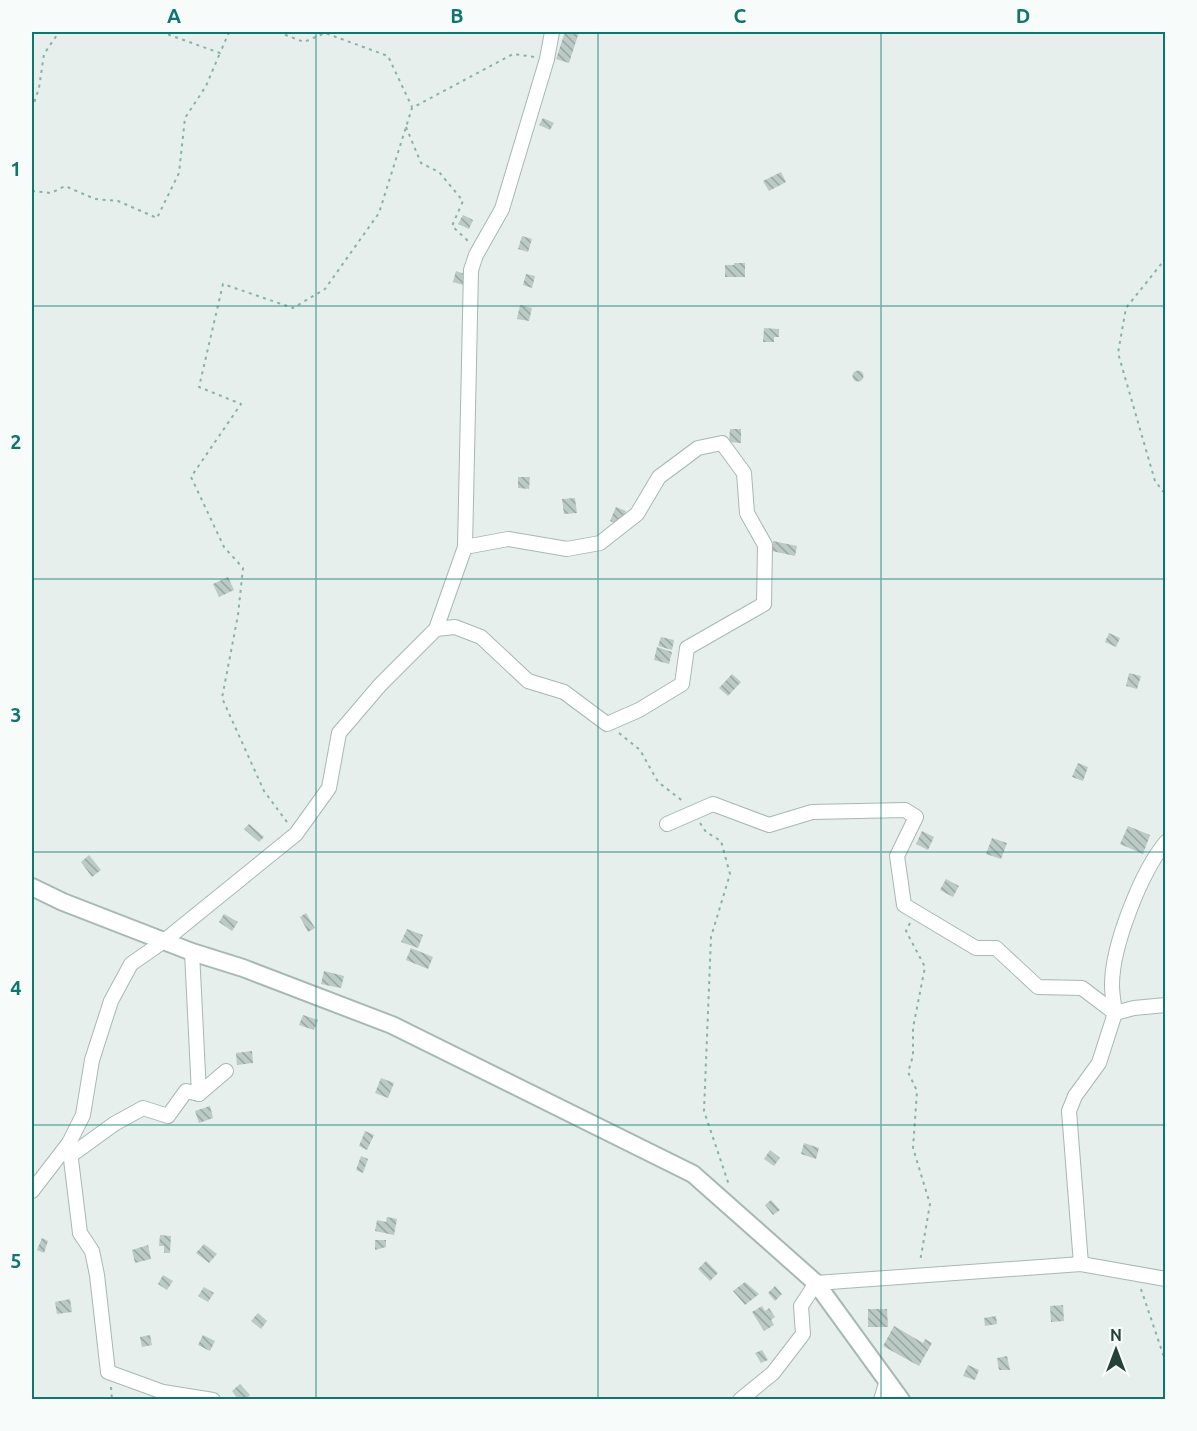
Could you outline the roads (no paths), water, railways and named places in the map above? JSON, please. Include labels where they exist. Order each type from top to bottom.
[{"type":"street","points":[[213,1400],[163,1392],[108,1372],[97,1275],[92,1251],[80,1233],[70,1150],[83,1115],[92,1059],[111,1001],[131,964],[164,941],[296,834],[329,788],[339,733],[380,685],[436,629],[465,547],[471,270],[476,255],[502,209],[547,59],[552,32]]},
{"type":"street","points":[[436,629],[455,627],[481,637],[528,681],[564,692],[607,724],[639,710],[682,684],[687,648],[764,603],[765,545],[747,513],[744,472],[722,443],[698,448],[659,477],[637,514],[600,543],[567,549],[508,539],[465,547]]},
{"type":"street","points":[[667,824],[713,804],[769,825],[812,813],[905,810],[916,818],[897,856],[904,905],[976,948],[996,948],[1038,987],[1082,988],[1115,1013]]},
{"type":"street","points":[[1081,1264],[1069,1111],[1075,1096],[1099,1063],[1115,1013],[1112,985],[1120,938],[1131,904],[1166,842]]},
{"type":"street","points":[[32,887],[63,902],[192,952],[243,968],[392,1025],[693,1174],[816,1283],[901,1400]]},
{"type":"street","points":[[192,952],[199,1094]]},
{"type":"street","points":[[1115,1013],[1134,1008],[1166,1005]]},
{"type":"street","points":[[199,1094],[226,1071]]},
{"type":"street","points":[[32,1191],[70,1150],[130,1114],[143,1108],[168,1116],[186,1091],[199,1094]]},
{"type":"street","points":[[816,1283],[1081,1264],[1166,1279]]},
{"type":"street","points":[[740,1400],[773,1372],[802,1334],[801,1306],[816,1283]]},
{"type":"street","points":[[881,1400],[887,1380]]}]
